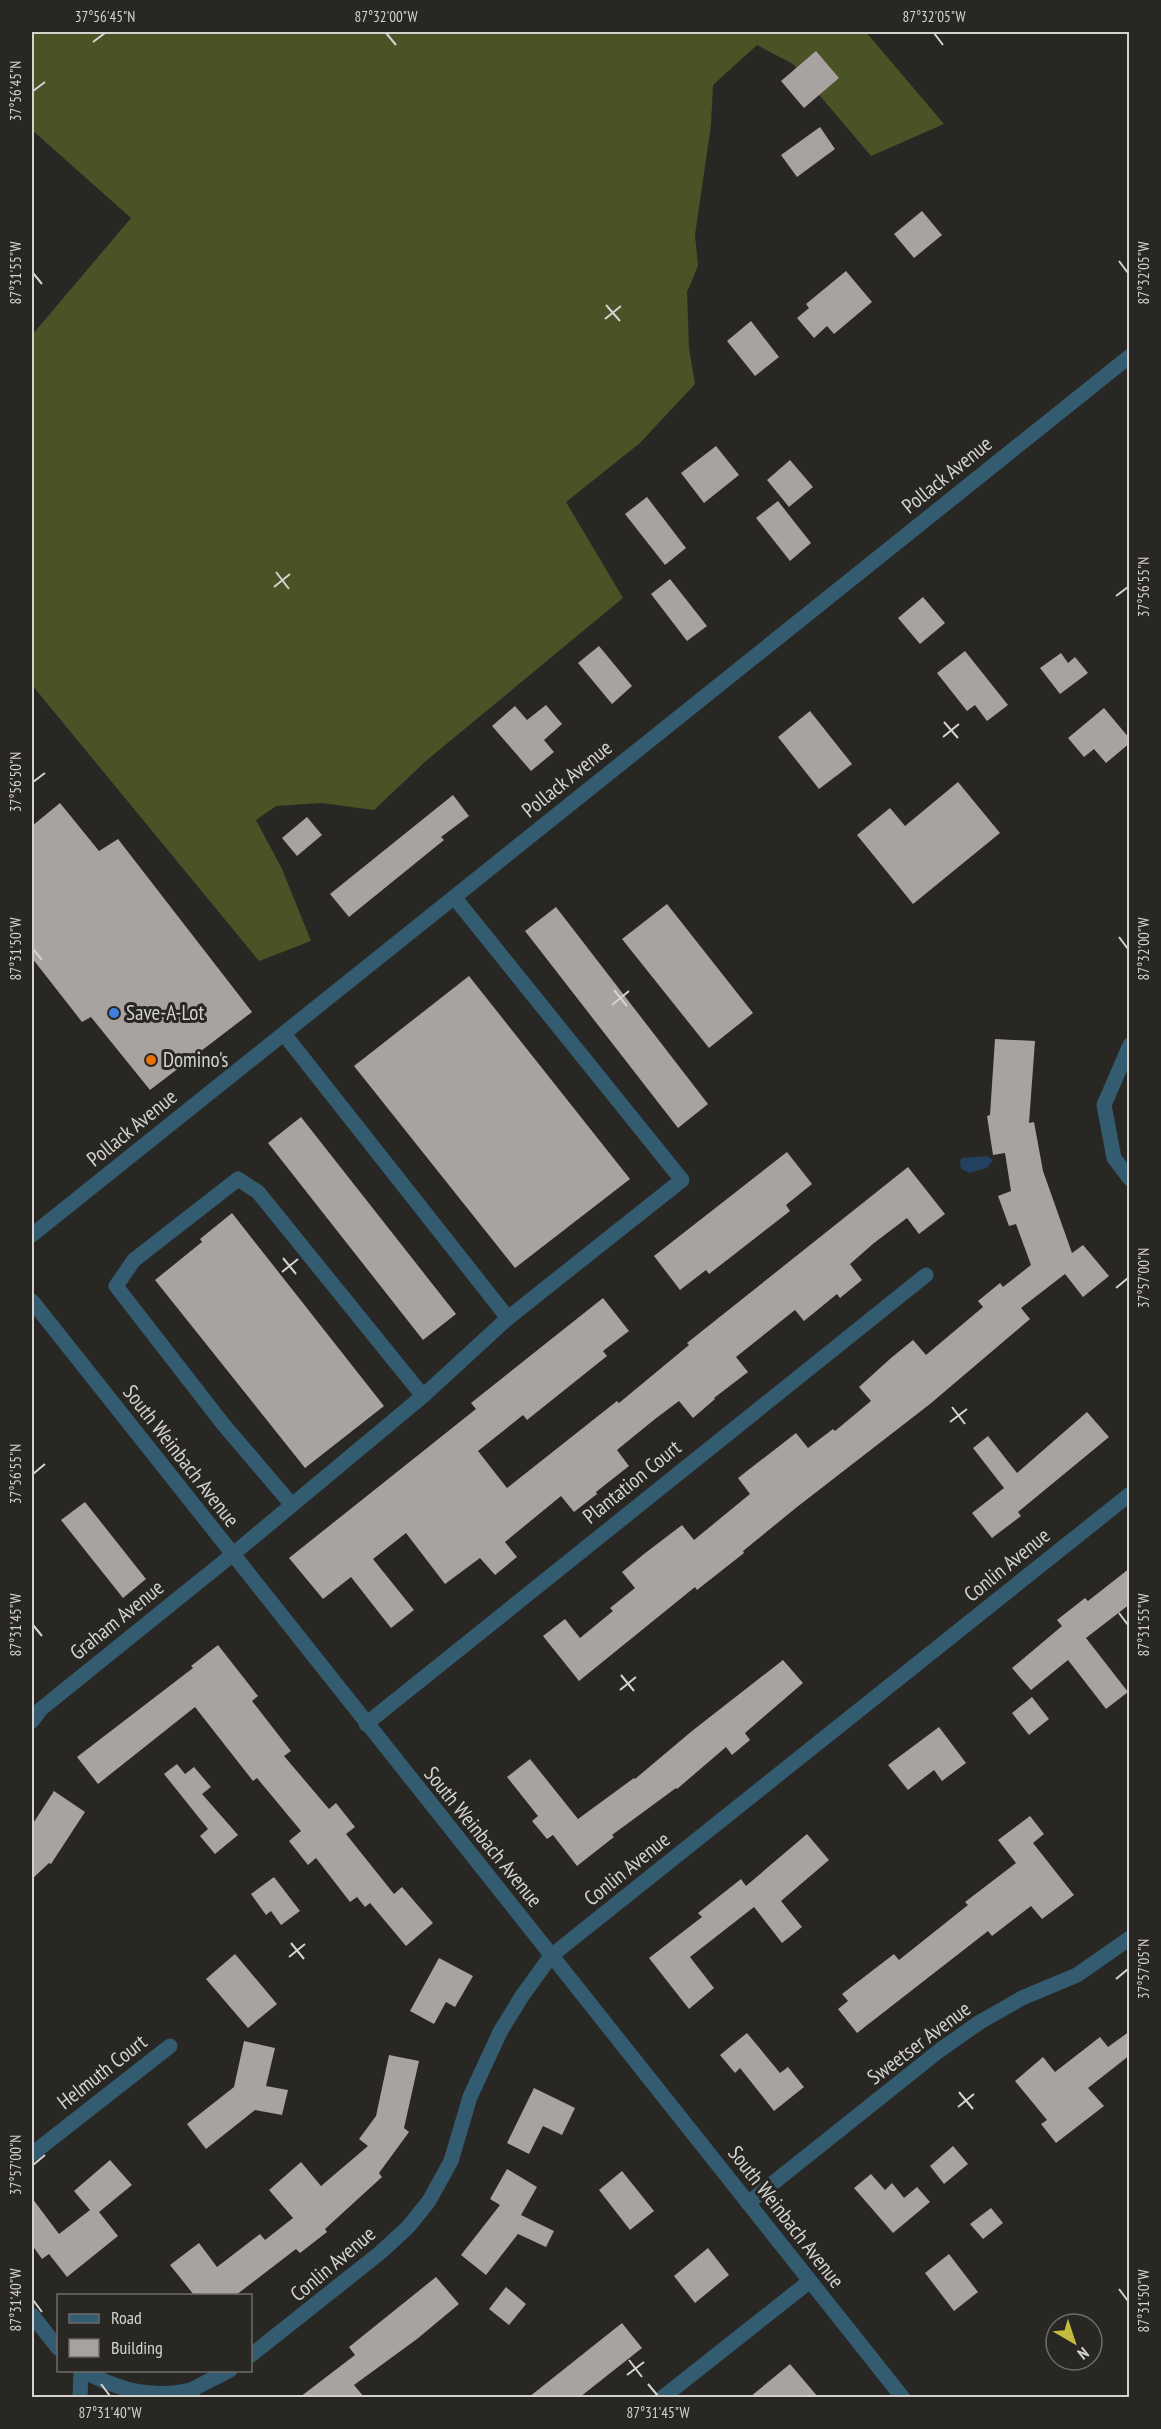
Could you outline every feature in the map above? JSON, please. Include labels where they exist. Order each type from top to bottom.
[{"type":"street","name":"Pollack Avenue","points":[[32,1235],[1130,356]]},
{"type":"street","name":"Graham Avenue","points":[[32,1721],[41,1708],[232,1556],[423,1396],[508,1318],[682,1180],[454,897]]},
{"type":"street","points":[[284,1034],[508,1318]]},
{"type":"street","points":[[1130,1045],[1104,1105],[1114,1158],[1130,1179]]},
{"type":"street","points":[[292,1505],[223,1424],[116,1286],[134,1260],[238,1179],[258,1192],[423,1396]]},
{"type":"street","name":"Plantation Court","points":[[366,1724],[926,1275]]},
{"type":"street","name":"South Weinbach Avenue","points":[[32,1301],[232,1556],[903,2397]]},
{"type":"street","name":"Conlin Avenue","points":[[252,2354],[381,2252],[408,2227],[429,2201],[451,2161],[470,2097],[500,2032],[522,1996],[552,1956],[1130,1494]]},
{"type":"street","name":"Sweetser Avenue","points":[[748,2203],[940,2050],[1022,1998],[1077,1975],[1130,1938]]},
{"type":"street","name":"Helmuth Court","points":[[32,2154],[170,2046]]},
{"type":"street","points":[[662,2397],[810,2281]]},
{"type":"street","points":[[32,2315],[57,2347]]},
{"type":"street","points":[[80,2397],[81,2372]]},
{"type":"street","points":[[83,2372],[117,2388],[142,2394],[169,2395],[192,2394],[227,2372]]},
{"type":"green space","points":[[32,32],[866,32],[944,124],[871,156],[793,64],[757,45],[713,85],[711,125],[695,235],[698,266],[687,292],[689,348],[695,384],[640,443],[566,502],[623,598],[427,760],[374,810],[321,803],[276,806],[256,820],[282,869],[311,941],[259,961],[32,685],[32,335],[131,218],[32,130]]},
{"type":"water","points":[[987,1156],[993,1160],[988,1167],[970,1173],[961,1169],[960,1160],[963,1158]]},
{"type":"building","points":[[816,51],[839,78],[804,108],[781,81]]},
{"type":"building","points":[[820,127],[835,149],[797,177],[781,155]]},
{"type":"building","points":[[922,211],[942,235],[914,258],[894,234]]},
{"type":"building","points":[[846,271],[872,302],[834,334],[827,326],[814,338],[797,318],[809,308],[806,304]]},
{"type":"building","points":[[751,321],[779,357],[755,376],[727,341]]},
{"type":"building","points":[[716,446],[739,475],[704,503],[681,473]]},
{"type":"building","points":[[790,460],[813,487],[789,507],[767,480]]},
{"type":"building","points":[[647,497],[686,548],[665,565],[625,514]]},
{"type":"building","points":[[778,501],[811,543],[790,561],[756,518]]},
{"type":"building","points":[[670,579],[707,626],[687,641],[651,594]]},
{"type":"building","points":[[923,597],[945,623],[920,644],[898,618]]},
{"type":"building","points":[[599,646],[632,686],[612,704],[578,663]]},
{"type":"building","points":[[965,651],[1008,705],[987,721],[975,705],[967,711],[937,673]]},
{"type":"building","points":[[1061,653],[1068,663],[1075,657],[1088,673],[1060,694],[1040,668]]},
{"type":"building","points":[[546,705],[562,724],[544,740],[554,752],[531,771],[492,726],[515,706],[527,720]]},
{"type":"building","points":[[1104,708],[1130,739],[1130,743],[1106,763],[1094,749],[1084,757],[1068,738]]},
{"type":"building","points":[[810,711],[852,764],[819,789],[778,737]]},
{"type":"building","points":[[958,782],[1000,833],[913,904],[857,835],[890,808],[905,826]]},
{"type":"building","points":[[453,795],[469,816],[441,837],[444,840],[349,917],[330,894]]},
{"type":"building","points":[[60,803],[99,851],[118,839],[252,1012],[150,1090],[91,1017],[82,1022],[32,958],[32,826]]},
{"type":"building","points":[[307,817],[322,835],[297,856],[282,838]]},
{"type":"building","points":[[667,904],[753,1013],[709,1048],[622,939]]},
{"type":"building","points":[[556,907],[708,1104],[678,1128],[525,931]]},
{"type":"building","points":[[469,976],[630,1179],[515,1268],[354,1066]]},
{"type":"building","points":[[995,1039],[1035,1041],[1029,1123],[1034,1122],[1043,1171],[1072,1253],[1083,1245],[1109,1276],[1083,1297],[1065,1274],[1021,1308],[1030,1319],[930,1404],[797,1507],[697,1590],[695,1587],[579,1681],[543,1636],[565,1619],[580,1638],[613,1611],[610,1608],[635,1588],[622,1572],[682,1525],[694,1540],[750,1494],[738,1478],[796,1433],[808,1448],[833,1429],[835,1431],[871,1401],[859,1387],[891,1358],[913,1340],[926,1355],[983,1307],[978,1301],[1000,1283],[1003,1287],[1031,1265],[1016,1224],[1009,1226],[998,1196],[1011,1191],[1005,1153],[993,1155],[987,1116],[990,1115]]},
{"type":"building","points":[[301,1117],[456,1314],[423,1340],[268,1143]]},
{"type":"building","points":[[787,1152],[812,1184],[786,1205],[790,1211],[709,1274],[706,1270],[680,1290],[654,1256]]},
{"type":"building","points":[[908,1167],[945,1214],[919,1234],[907,1218],[874,1243],[850,1264],[862,1280],[840,1298],[837,1294],[804,1321],[795,1310],[736,1357],[748,1372],[714,1398],[693,1418],[679,1401],[655,1419],[617,1450],[629,1466],[596,1492],[597,1494],[574,1512],[561,1496],[505,1542],[517,1557],[495,1575],[480,1558],[445,1584],[406,1533],[373,1559],[414,1610],[391,1628],[351,1577],[323,1599],[289,1558],[476,1409],[471,1403],[603,1298],[629,1331],[603,1351],[607,1356],[527,1420],[523,1415],[478,1451],[507,1488],[617,1401],[619,1403],[689,1345],[687,1343]]},
{"type":"building","points":[[232,1213],[384,1406],[305,1468],[155,1280],[202,1242],[200,1239]]},
{"type":"building","points":[[1087,1412],[1109,1437],[1018,1512],[1021,1516],[992,1538],[972,1513],[1004,1488],[973,1448],[988,1436],[1017,1473]]},
{"type":"building","points":[[85,1502],[146,1579],[123,1598],[61,1520]]},
{"type":"building","points":[[1130,1568],[1130,1604],[1086,1638],[1128,1692],[1106,1709],[1068,1660],[1031,1690],[1012,1668],[1062,1626],[1057,1620],[1085,1598],[1088,1601]]},
{"type":"building","points":[[218,1645],[258,1696],[252,1701],[291,1751],[284,1756],[329,1809],[336,1803],[355,1827],[346,1834],[394,1894],[402,1887],[433,1923],[406,1946],[370,1903],[365,1907],[357,1897],[350,1902],[316,1858],[308,1865],[289,1841],[301,1831],[257,1778],[253,1781],[195,1707],[98,1784],[77,1757],[193,1668],[191,1666]]},
{"type":"building","points":[[783,1660],[803,1683],[745,1733],[750,1740],[732,1755],[726,1747],[677,1789],[612,1835],[614,1837],[577,1866],[553,1835],[547,1839],[532,1821],[538,1816],[507,1777],[530,1759],[578,1819],[635,1779]]},
{"type":"building","points":[[1032,1697],[1049,1719],[1029,1735],[1012,1713]]},
{"type":"building","points":[[939,1727],[966,1763],[942,1781],[934,1770],[908,1790],[888,1765]]},
{"type":"building","points":[[177,1764],[185,1774],[194,1767],[211,1787],[202,1794],[238,1835],[215,1854],[200,1836],[208,1829],[164,1774]]},
{"type":"building","points":[[54,1791],[85,1812],[51,1864],[49,1863],[32,1879],[32,1825]]},
{"type":"building","points":[[1030,1816],[1044,1834],[1033,1843],[1074,1895],[1042,1919],[1031,1906],[992,1936],[988,1931],[857,2033],[838,2009],[848,2001],[842,1994],[894,1954],[899,1960],[968,1905],[965,1902],[1016,1863],[998,1840]]},
{"type":"building","points":[[807,1834],[829,1860],[781,1901],[802,1927],[782,1943],[754,1907],[690,1957],[714,1988],[689,2009],[649,1958],[702,1917],[698,1913],[741,1879],[746,1886]]},
{"type":"building","points":[[274,1877],[300,1911],[281,1925],[271,1911],[266,1915],[251,1894]]},
{"type":"building","points":[[235,1954],[277,2004],[248,2028],[206,1979]]},
{"type":"building","points":[[439,1958],[473,1976],[455,2007],[446,2002],[434,2024],[410,2011]]},
{"type":"building","points":[[1130,2031],[1130,2055],[1088,2088],[1104,2106],[1056,2143],[1041,2124],[1047,2120],[1015,2081],[1043,2057],[1055,2072],[1100,2037],[1108,2047]]},
{"type":"building","points":[[747,2033],[780,2073],[788,2067],[804,2087],[774,2111],[740,2068],[735,2073],[720,2055]]},
{"type":"building","points":[[244,2041],[275,2048],[266,2086],[288,2090],[282,2115],[255,2110],[206,2149],[187,2124],[234,2087]]},
{"type":"building","points":[[389,2055],[419,2061],[404,2128],[409,2132],[379,2173],[382,2177],[325,2229],[327,2232],[300,2253],[296,2249],[237,2294],[193,2294],[170,2265],[199,2243],[217,2267],[260,2234],[265,2240],[293,2218],[269,2190],[301,2162],[321,2186],[368,2146],[359,2139],[376,2116]]},
{"type":"building","points":[[534,2088],[575,2108],[562,2135],[543,2126],[529,2154],[507,2143]]},
{"type":"building","points":[[953,2146],[968,2164],[944,2184],[930,2166]]},
{"type":"building","points":[[110,2160],[132,2185],[99,2212],[118,2236],[67,2277],[49,2254],[42,2259],[32,2245],[32,2198],[59,2234],[90,2210],[74,2191]]},
{"type":"building","points":[[507,2169],[537,2187],[521,2215],[554,2231],[546,2247],[518,2234],[486,2275],[461,2255],[500,2205],[490,2199]]},
{"type":"building","points":[[622,2171],[654,2211],[630,2230],[599,2190]]},
{"type":"building","points":[[871,2174],[885,2190],[892,2183],[904,2198],[917,2187],[930,2202],[893,2233],[854,2188]]},
{"type":"building","points":[[991,2208],[1003,2223],[983,2239],[970,2224]]},
{"type":"building","points":[[708,2248],[729,2275],[695,2303],[674,2276]]},
{"type":"building","points":[[949,2254],[978,2292],[954,2311],[925,2273]]},
{"type":"building","points":[[436,2277],[459,2304],[417,2339],[354,2385],[364,2397],[300,2397],[355,2355],[349,2347]]},
{"type":"building","points":[[506,2287],[526,2304],[509,2325],[489,2309]]},
{"type":"building","points":[[622,2323],[642,2348],[580,2397],[529,2397]]},
{"type":"building","points":[[790,2364],[818,2397],[750,2397]]},
{"type":"place","name":"Save-A-Lot","points":[[114,1013]]},
{"type":"place","name":"Domino's","points":[[151,1060]]}]
